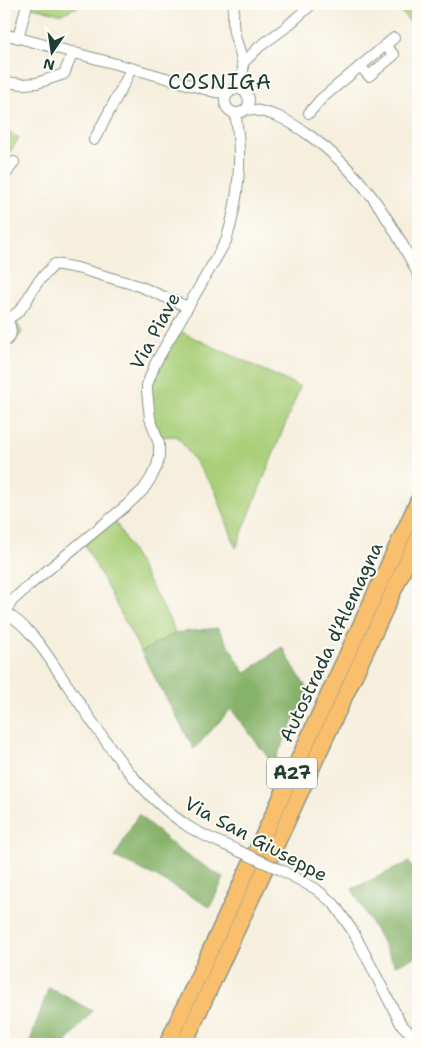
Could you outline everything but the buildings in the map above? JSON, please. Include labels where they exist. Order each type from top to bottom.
[{"type":"highway","name":"Autostrada d'Alemagna","points":[[167,1044],[418,501]]},
{"type":"highway","name":"Autostrada d'Alemagna","points":[[184,1044],[418,538]]},
{"type":"street","points":[[18,38],[27,4]]},
{"type":"street","points":[[234,4],[234,30],[243,63],[238,101]]},
{"type":"street","points":[[243,63],[259,47],[285,28],[312,4]]},
{"type":"street","points":[[4,34],[215,92],[272,114],[302,130],[344,164],[368,191],[396,232],[418,274]]},
{"type":"street","points":[[309,113],[321,99],[360,66],[369,76],[394,55],[385,45],[394,38]]},
{"type":"street","points":[[4,82],[37,83],[64,74],[74,52]]},
{"type":"street","points":[[94,140],[131,68]]},
{"type":"street","name":"Via Piave","points":[[4,613],[12,601],[27,587],[127,505],[142,490],[157,466],[159,457],[158,444],[150,418],[147,385],[156,362],[226,241],[235,208],[238,185],[238,101]]},
{"type":"street","points":[[4,176],[14,162]]},
{"type":"street","points":[[7,340],[12,331],[5,319],[13,316],[23,307],[38,282],[55,264],[77,268],[139,286],[188,306]]},
{"type":"street","name":"Via San Giuseppe","points":[[4,613],[21,624],[46,653],[120,761],[164,809],[190,828],[281,870],[316,889],[334,904],[354,933],[401,1024],[418,1039]]},
{"type":"green space","points":[[33,4],[84,4],[61,14],[32,7]]},
{"type":"green space","points":[[395,4],[418,4],[418,15],[409,21]]},
{"type":"green space","points":[[4,131],[19,138],[4,161]]},
{"type":"green space","points":[[13,316],[22,332],[12,345],[4,338],[4,319]]},
{"type":"green space","points":[[175,329],[300,387],[236,548],[215,490],[177,436],[156,437],[147,391]]},
{"type":"green space","points":[[113,517],[172,624],[175,633],[141,652],[83,541]]},
{"type":"green space","points":[[218,628],[245,673],[282,647],[308,691],[273,764],[231,709],[194,749],[141,652],[175,633]]},
{"type":"green space","points":[[138,814],[180,851],[224,878],[210,907],[155,876],[115,857]]},
{"type":"green space","points":[[409,862],[418,880],[418,956],[395,965],[352,889]]},
{"type":"green space","points":[[49,987],[92,1011],[65,1044],[29,1044]]},
{"type":"district","name":"COSNIGA","points":[[220,82]]}]
